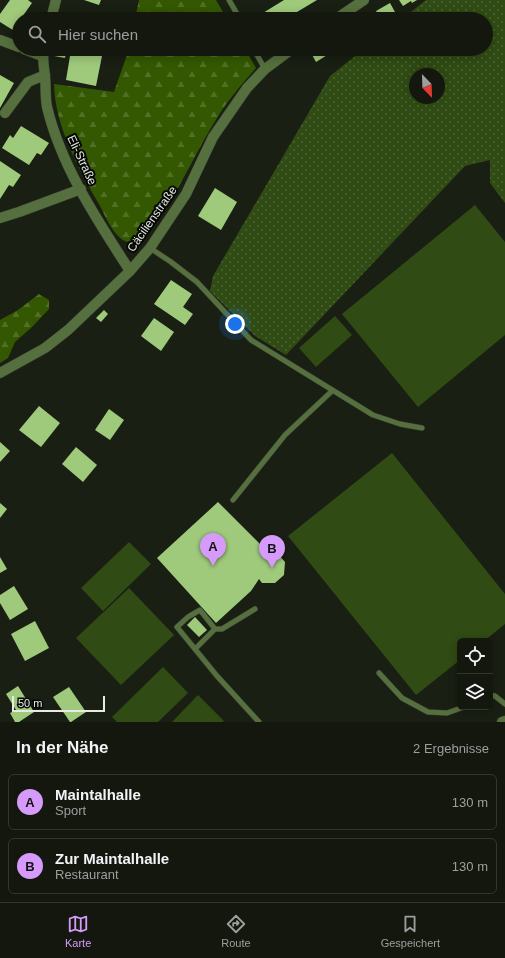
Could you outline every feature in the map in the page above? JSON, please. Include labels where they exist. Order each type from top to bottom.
[{"type":"street","points":[[53,12],[56,0]]},
{"type":"street","points":[[343,12],[353,3],[364,0]]},
{"type":"street","points":[[0,40],[12,44]]},
{"type":"street","name":"Eli-Straße","points":[[43,56],[47,106],[58,143],[80,189],[130,271]]},
{"type":"street","name":"Cäcilienstraße","points":[[0,373],[44,348],[68,330],[130,271],[150,248],[186,194],[213,137],[247,88],[265,69],[283,56]]},
{"type":"street","points":[[5,113],[28,82],[45,75]]},
{"type":"street","points":[[0,218],[80,189]]},
{"type":"lane","points":[[229,0],[236,12]]},
{"type":"lane","points":[[258,56],[265,69]]},
{"type":"lane","points":[[150,248],[197,282],[251,340],[373,415],[400,424],[422,428]]},
{"type":"lane","points":[[233,500],[285,435],[332,391]]},
{"type":"lane","points":[[255,609],[222,630],[215,629],[200,610],[188,617],[177,627],[259,722]]},
{"type":"lane","points":[[195,649],[215,629]]},
{"type":"lane","points":[[379,673],[402,698],[428,712],[447,714],[457,710]]},
{"type":"lane","points":[[493,696],[505,704]]},
{"type":"green space","points":[[139,0],[216,0],[223,12],[136,12]]},
{"type":"green space","points":[[426,0],[505,0],[505,203],[490,183],[490,160],[465,166],[286,355],[255,336],[210,291],[213,276],[330,76],[355,56],[493,56],[493,12],[411,12]]},
{"type":"green space","points":[[127,56],[249,56],[256,68],[221,111],[179,186],[154,225],[144,238],[131,242],[123,240],[114,232],[83,176],[63,131],[55,100],[54,84],[114,92]]},
{"type":"green space","points":[[475,205],[505,242],[505,335],[418,407],[342,314]]},
{"type":"green space","points":[[39,294],[49,300],[49,309],[15,342],[8,358],[0,363],[0,320],[18,310]]},
{"type":"green space","points":[[335,316],[352,335],[316,367],[299,348]]},
{"type":"green space","points":[[392,453],[505,594],[505,624],[488,638],[457,638],[457,662],[416,695],[288,536]]},
{"type":"green space","points":[[129,542],[151,564],[103,611],[81,588]]},
{"type":"green space","points":[[129,588],[174,635],[121,685],[76,638]]},
{"type":"green space","points":[[163,667],[188,693],[158,722],[117,722],[112,717]]},
{"type":"green space","points":[[198,695],[224,721],[172,722]]},
{"type":"building","points":[[10,0],[28,0],[32,3],[26,12],[12,12],[12,30],[0,22],[0,14]]},
{"type":"building","points":[[84,0],[101,0],[99,5]]},
{"type":"building","points":[[284,0],[317,0],[297,12],[264,12]]},
{"type":"building","points":[[399,0],[417,0],[412,3],[411,1],[403,6]]},
{"type":"building","points":[[390,3],[395,12],[377,12]]},
{"type":"building","points":[[54,56],[65,56],[65,58]]},
{"type":"building","points":[[70,56],[102,56],[96,86],[66,80]]},
{"type":"building","points":[[313,56],[326,56],[316,62]]},
{"type":"building","points":[[0,75],[14,83],[0,108]]},
{"type":"building","points":[[21,126],[49,143],[41,155],[37,153],[29,165],[2,148],[10,135],[13,138]]},
{"type":"building","points":[[0,161],[21,175],[13,187],[9,185],[0,199]]},
{"type":"building","points":[[215,188],[237,202],[221,230],[198,216]]},
{"type":"building","points":[[171,280],[192,294],[183,307],[193,314],[185,325],[154,304]]},
{"type":"building","points":[[104,310],[108,314],[101,322],[96,318]]},
{"type":"building","points":[[154,318],[174,332],[161,351],[141,336]]},
{"type":"building","points":[[39,406],[60,423],[41,447],[19,430]]},
{"type":"building","points":[[109,409],[124,420],[110,440],[95,430]]},
{"type":"building","points":[[0,442],[10,451],[0,462]]},
{"type":"building","points":[[76,447],[97,465],[83,482],[62,464]]},
{"type":"building","points":[[218,502],[273,557],[277,553],[285,562],[284,575],[275,583],[262,583],[259,579],[251,591],[216,623],[157,558]]},
{"type":"building","points":[[0,503],[7,509],[0,518]]},
{"type":"building","points":[[0,557],[7,569],[0,573]]},
{"type":"building","points":[[14,586],[28,609],[10,620],[0,603],[0,595]]},
{"type":"building","points":[[195,617],[207,630],[199,637],[187,625]]},
{"type":"building","points":[[35,621],[49,648],[25,661],[11,634]]},
{"type":"building","points":[[18,686],[34,712],[19,722],[15,722],[10,713],[16,710],[6,694]]},
{"type":"building","points":[[69,687],[86,712],[71,722],[53,697]]},
{"type":"place","name":"Maintalhalle","points":[[213,566]]},
{"type":"place","name":"Zur Maintalhalle","points":[[272,568]]}]
